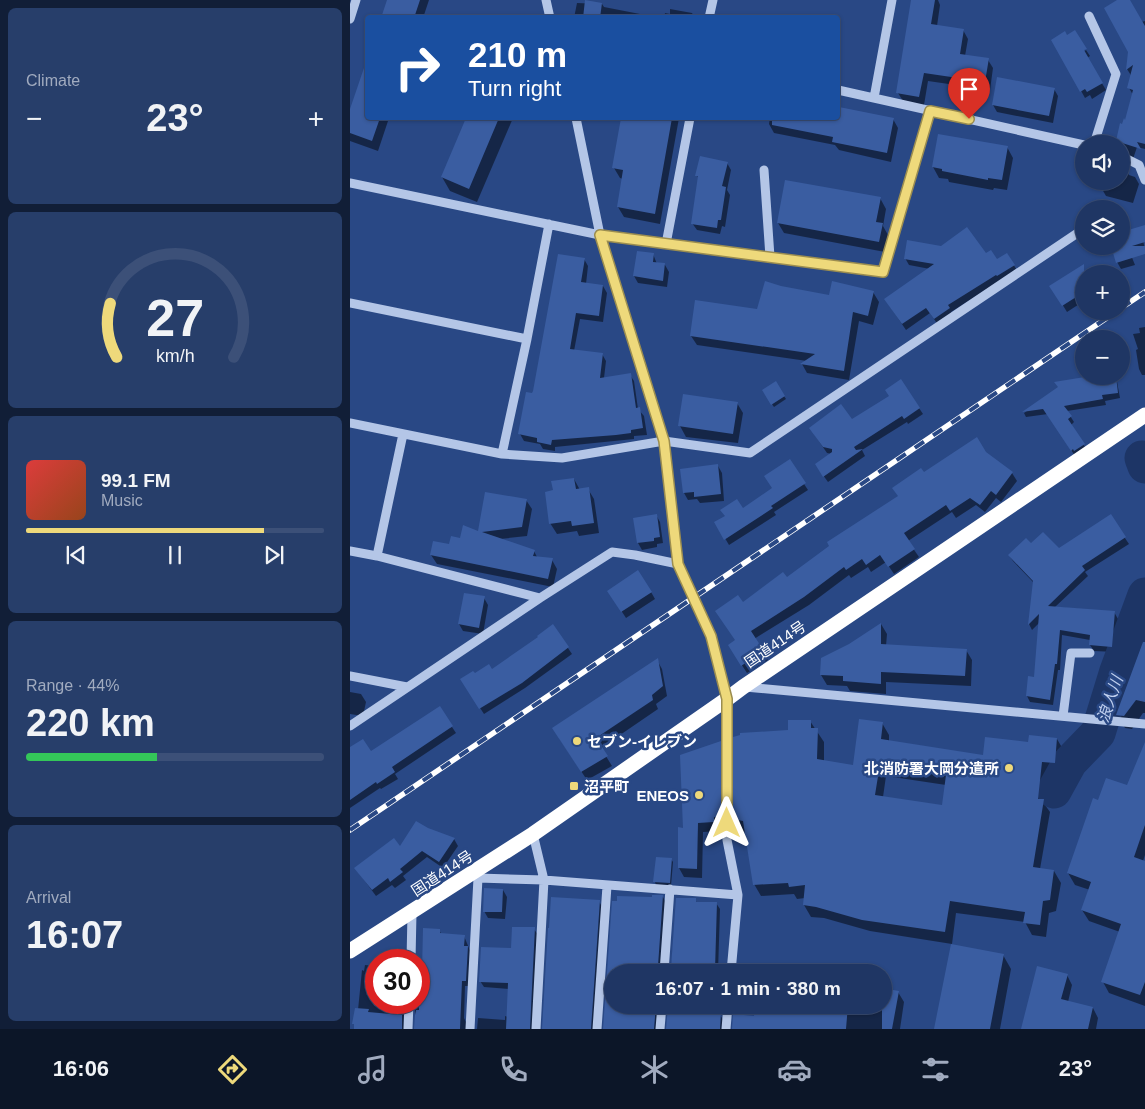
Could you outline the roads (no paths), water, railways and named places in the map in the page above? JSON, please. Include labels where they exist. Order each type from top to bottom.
[{"type":"highway","name":"国道414号","points":[[350,951],[477,875],[742,687],[1145,415]]},
{"type":"street","points":[[350,19],[356,0]]},
{"type":"street","points":[[546,0],[549,15]]},
{"type":"street","points":[[710,15],[713,0]]},
{"type":"street","points":[[874,98],[892,0]]},
{"type":"street","points":[[1089,16],[1116,74],[1097,135]]},
{"type":"street","points":[[840,90],[1075,144]]},
{"type":"street","points":[[350,182],[600,235],[883,272],[930,111]]},
{"type":"street","points":[[576,120],[600,235],[664,441],[678,564],[711,636],[727,699],[727,840],[738,894],[732,964]]},
{"type":"street","points":[[666,244],[690,120]]},
{"type":"street","points":[[1130,161],[1139,166],[1145,180]]},
{"type":"street","points":[[764,170],[770,257]]},
{"type":"street","points":[[502,454],[550,224]]},
{"type":"street","points":[[350,423],[502,454],[562,458],[664,441],[750,453],[1075,235]]},
{"type":"street","points":[[350,304],[527,339]]},
{"type":"street","points":[[377,556],[403,434]]},
{"type":"street","points":[[350,551],[377,556],[540,598]]},
{"type":"street","points":[[350,726],[540,598],[612,552],[678,564]]},
{"type":"street","points":[[1063,716],[1071,653],[1090,653]]},
{"type":"street","points":[[350,676],[407,687]]},
{"type":"street","points":[[742,687],[1145,724]]},
{"type":"street","points":[[533,834],[544,880],[536,1029]]},
{"type":"street","points":[[470,1029],[477,875],[607,886],[670,888],[738,894]]},
{"type":"street","points":[[598,1029],[607,886]]},
{"type":"street","points":[[665,964],[670,888]]},
{"type":"street","points":[[411,949],[412,913]]},
{"type":"street","points":[[408,1029],[409,1014]]},
{"type":"street","points":[[660,1029],[661,1014]]},
{"type":"street","points":[[726,1029],[727,1014]]},
{"type":"waterway","name":"浪人川","points":[[1142,458],[1145,466]]},
{"type":"waterway","name":"浪人川","points":[[1054,791],[1070,762],[1098,733],[1117,671],[1145,595]]},
{"type":"railway","points":[[1130,302],[1145,292]]},
{"type":"railway","points":[[350,830],[1104,320]]},
{"type":"place","name":"セブン-イレブン","points":[[577,741]]},
{"type":"place","name":"北消防署大岡分遣所","points":[[1009,768]]},
{"type":"place","name":"沼平町","points":[[574,786]]},
{"type":"place","name":"ENEOS","points":[[699,795]]}]
